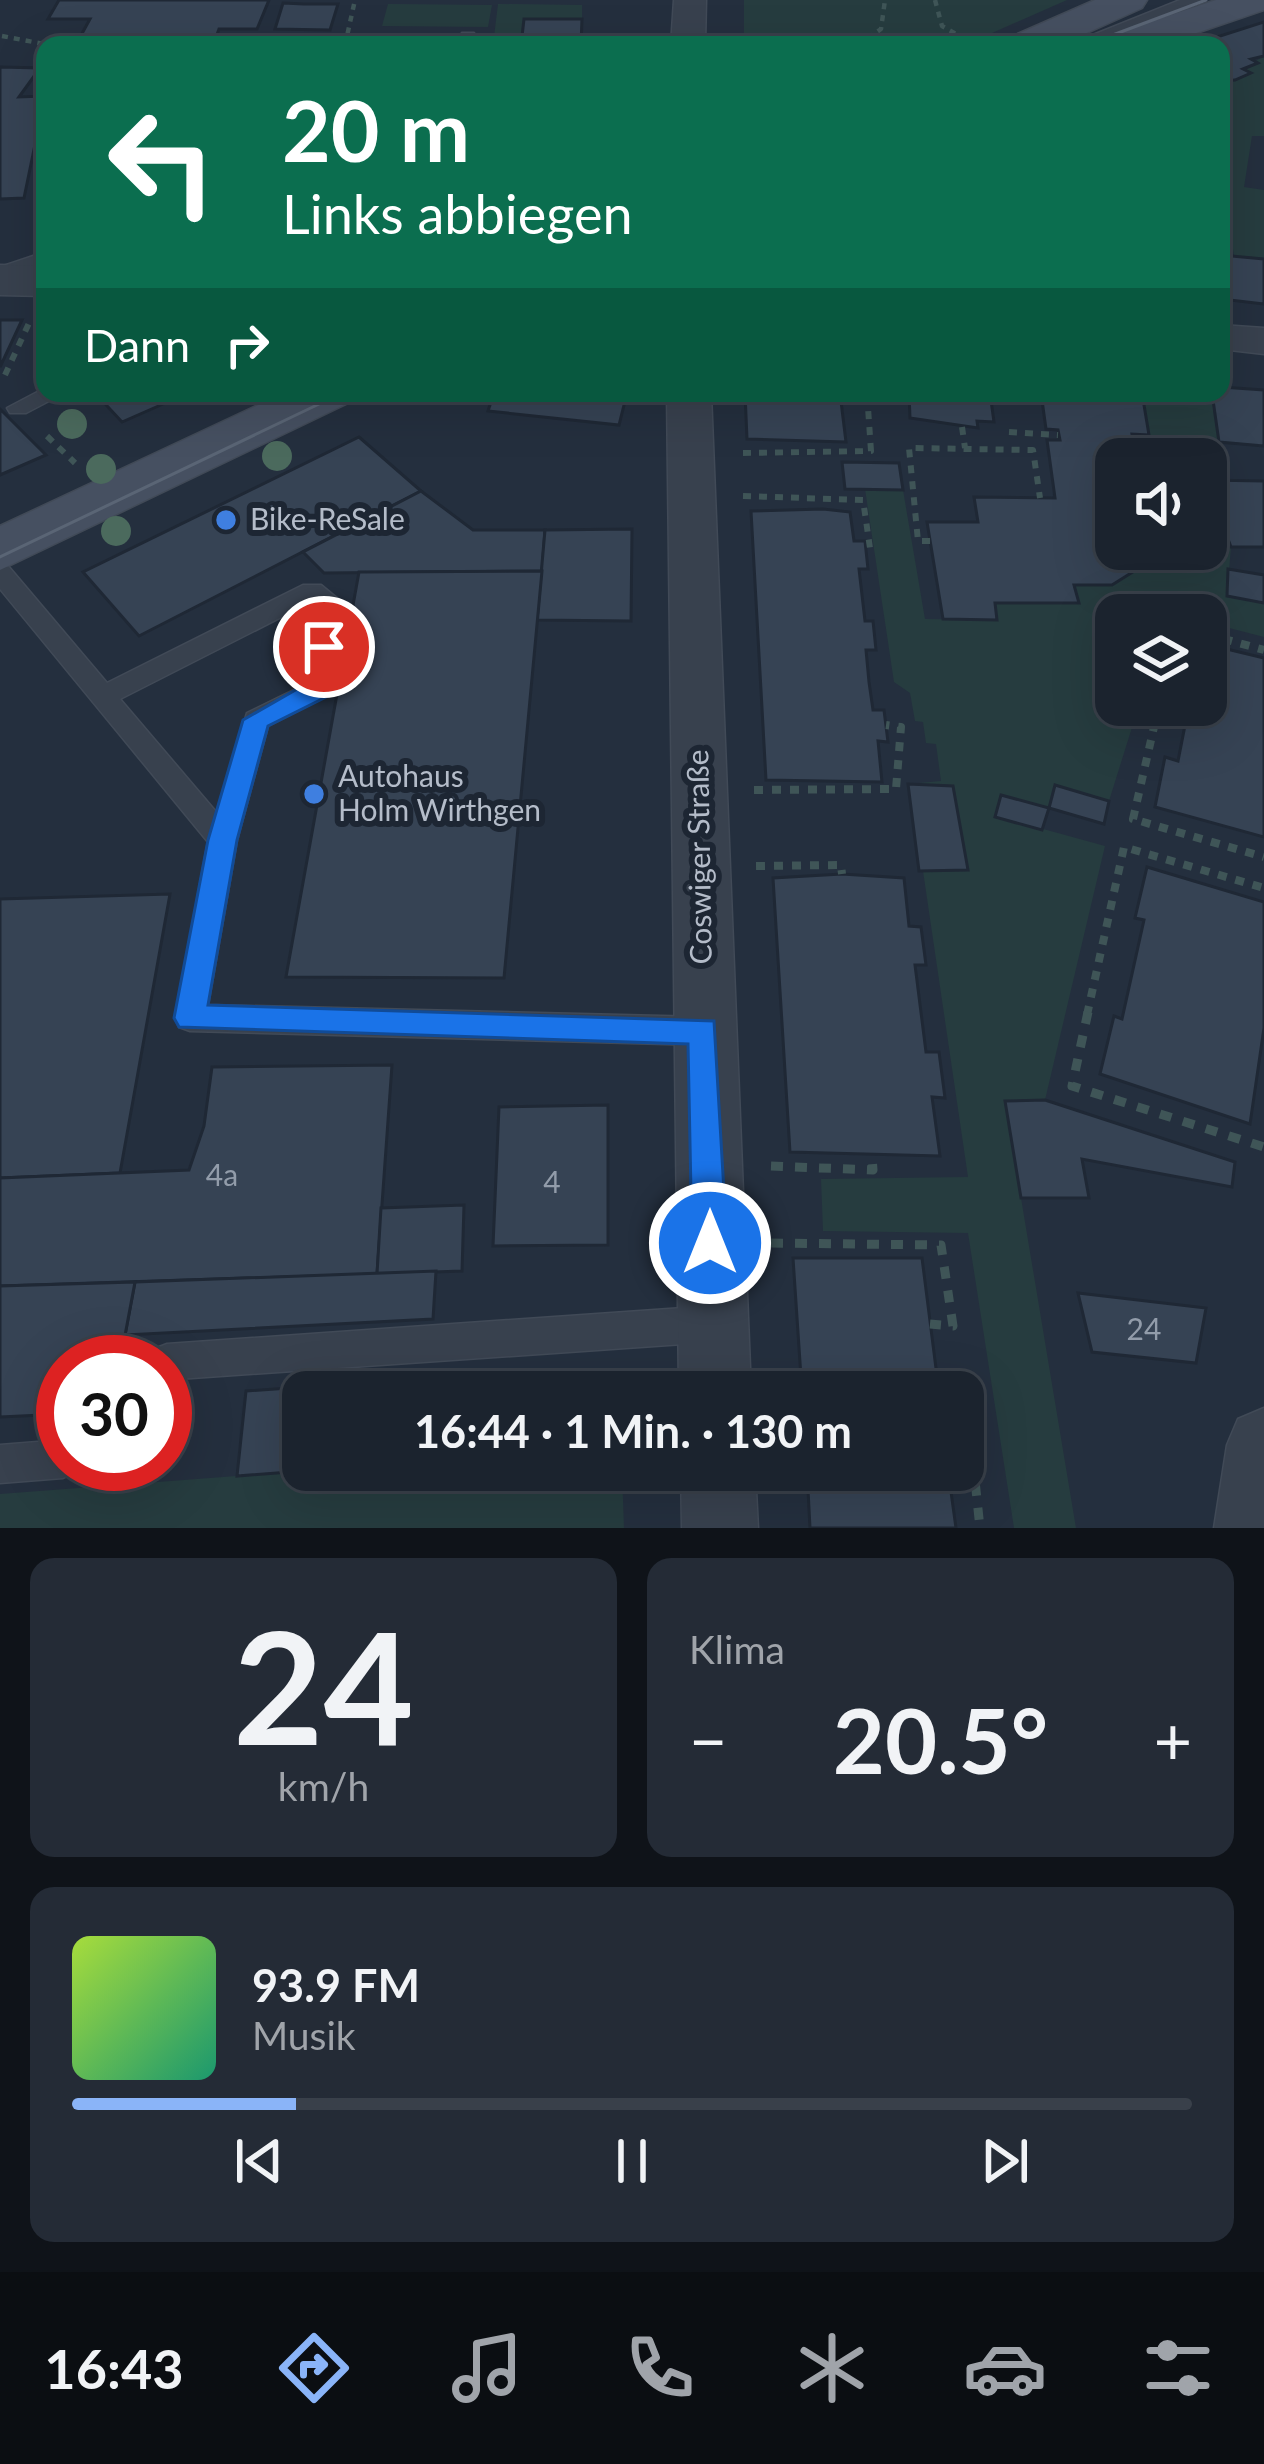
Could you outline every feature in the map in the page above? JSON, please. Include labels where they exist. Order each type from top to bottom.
[{"type":"main road","points":[[1047,36],[1128,0]]},
{"type":"main road","points":[[1148,36],[1255,0]]},
{"type":"main road","points":[[0,550],[308,402]]},
{"type":"street","points":[[688,36],[689,0]]},
{"type":"street","points":[[0,277],[36,280]]},
{"type":"street","points":[[1230,338],[1264,340]]},
{"type":"street","name":"Coswiger Straße","points":[[689,402],[714,1371]]},
{"type":"street","points":[[1252,1528],[1264,1445]]},
{"type":"street","points":[[719,1491],[720,1528]]},
{"type":"lane","points":[[1100,36],[1195,0]]},
{"type":"lane","points":[[0,277],[36,262]]},
{"type":"lane","points":[[18,408],[36,400]]},
{"type":"lane","points":[[0,573],[223,840]]},
{"type":"lane","points":[[104,696],[312,591],[332,604],[316,690],[256,720],[223,840],[190,1018],[703,1031]]},
{"type":"lane","points":[[192,1360],[712,1324]]},
{"type":"lane","points":[[0,1464],[36,1461]]},
{"type":"path","points":[[347,36],[355,0]]},
{"type":"path","points":[[871,36],[881,29],[885,0]]},
{"type":"path","points":[[935,0],[942,26],[959,36]]},
{"type":"path","points":[[2,36],[36,43]]},
{"type":"path","points":[[693,474],[871,452],[868,402]]},
{"type":"path","points":[[962,428],[964,448]]},
{"type":"path","points":[[1009,433],[1058,435]]},
{"type":"path","points":[[930,542],[918,542],[908,448],[1033,450],[1040,498]]},
{"type":"path","points":[[693,474],[863,500],[871,555]]},
{"type":"path","points":[[1227,640],[1264,650]]},
{"type":"path","points":[[699,790],[896,790],[901,727],[886,725]]},
{"type":"path","points":[[1154,726],[1133,819],[1264,857]]},
{"type":"path","points":[[1264,888],[1124,847],[1072,1086],[1264,1148]]},
{"type":"path","points":[[700,867],[842,865],[842,874]]},
{"type":"path","points":[[709,1164],[873,1170],[872,1156]]},
{"type":"path","points":[[710,1243],[941,1245],[953,1326],[930,1324]]},
{"type":"path","points":[[976,1491],[980,1528]]},
{"type":"green space","points":[[744,0],[1067,0],[985,36],[744,36]]},
{"type":"green space","points":[[388,4],[492,5],[488,27],[382,26]]},
{"type":"green space","points":[[498,4],[582,5],[582,19],[524,19],[522,36],[494,36]]},
{"type":"green space","points":[[1264,56],[1264,136],[1252,136],[1244,187],[1264,190],[1264,259],[1234,256],[1230,243],[1230,79],[1250,74],[1243,69]]},
{"type":"green space","points":[[1143,402],[1213,402],[1218,438],[1133,438],[1132,434],[1147,435]]},
{"type":"green space","points":[[865,489],[903,490],[925,619],[996,620],[995,603],[1078,603],[1074,585],[1112,585],[1137,570],[1227,570],[1227,536],[1231,547],[1227,596],[1095,594],[1095,726],[1132,726],[1109,801],[1056,785],[1049,808],[1002,795],[996,816],[1105,846],[1045,1100],[1005,1102],[1076,1528],[1014,1528],[968,1233],[823,1231],[821,1179],[968,1177],[923,871],[953,787],[908,784],[941,781],[936,744],[926,743],[923,722],[915,721],[910,693],[894,682]]},
{"type":"green space","points":[[1227,596],[1264,603],[1264,637],[1227,627]]},
{"type":"green space","points":[[282,1473],[282,1491],[623,1491],[624,1528],[0,1528],[0,1494],[192,1491],[192,1479]]},
{"type":"building","points":[[59,0],[269,0],[257,29],[219,29],[216,36],[81,36],[90,19],[48,19]]},
{"type":"building","points":[[283,3],[338,4],[330,30],[275,29]]},
{"type":"building","points":[[524,19],[582,19],[581,36],[522,36]]},
{"type":"building","points":[[1264,22],[1264,56],[1251,59],[1258,63],[1243,69],[1251,73],[1230,80],[1230,36],[1220,36]]},
{"type":"building","points":[[0,67],[36,68],[19,97],[36,96],[36,140],[24,198],[0,199]]},
{"type":"building","points":[[1230,256],[1264,259],[1264,304],[1230,300]]},
{"type":"building","points":[[0,320],[22,320],[0,367]]},
{"type":"building","points":[[1230,388],[1264,390],[1264,446],[1218,438],[1213,402],[1230,402]]},
{"type":"building","points":[[103,402],[168,402],[122,422]]},
{"type":"building","points":[[491,402],[625,402],[619,425],[488,411]]},
{"type":"building","points":[[745,402],[841,402],[846,442],[747,439]]},
{"type":"building","points":[[909,402],[991,402],[994,422],[977,421],[978,428],[910,418]]},
{"type":"building","points":[[1042,402],[1144,402],[1149,435],[1095,438],[1095,570],[1136,570],[1112,585],[1074,585],[1079,603],[995,603],[997,620],[943,619],[927,522],[978,522],[974,497],[1055,498],[1047,440],[1060,440],[1058,430],[1046,429]]},
{"type":"building","points":[[0,409],[46,455],[0,475]]},
{"type":"building","points":[[359,437],[421,491],[139,636],[83,572]]},
{"type":"building","points":[[842,462],[899,463],[903,490],[845,489]]},
{"type":"building","points":[[1227,480],[1264,481],[1264,547],[1231,547]]},
{"type":"building","points":[[421,491],[473,530],[545,530],[542,571],[324,573],[303,552]]},
{"type":"building","points":[[751,511],[850,512],[854,541],[865,541],[868,569],[859,569],[865,621],[873,621],[876,650],[866,650],[869,682],[873,710],[884,710],[888,742],[878,741],[882,782],[766,780]]},
{"type":"building","points":[[632,529],[631,621],[537,620],[545,530]]},
{"type":"building","points":[[1228,569],[1264,575],[1264,603],[1227,596]]},
{"type":"building","points":[[542,571],[504,978],[286,977],[359,572]]},
{"type":"building","points":[[1227,649],[1264,658],[1264,837],[1155,807],[1165,757],[1178,761],[1185,726],[1227,726]]},
{"type":"building","points":[[908,784],[953,786],[968,870],[919,871]]},
{"type":"building","points":[[1055,785],[1109,801],[1104,824],[1049,808]]},
{"type":"building","points":[[1001,795],[1049,808],[1042,830],[995,817]]},
{"type":"building","points":[[1147,867],[1264,902],[1264,1028],[1250,1124],[1100,1074],[1114,1016],[1122,1019],[1144,920],[1135,918]]},
{"type":"building","points":[[842,874],[904,878],[909,926],[921,927],[926,965],[915,965],[926,1052],[939,1052],[945,1098],[932,1097],[940,1156],[790,1152],[773,878]]},
{"type":"building","points":[[170,894],[120,1173],[0,1178],[0,899]]},
{"type":"building","points":[[392,1065],[377,1274],[0,1286],[0,1178],[189,1170],[204,1126],[212,1067]]},
{"type":"building","points":[[1045,1100],[1235,1162],[1232,1187],[1082,1159],[1089,1198],[1021,1198],[1005,1101]]},
{"type":"building","points":[[608,1105],[608,1245],[493,1246],[499,1107]]},
{"type":"building","points":[[464,1205],[462,1271],[377,1274],[381,1208]]},
{"type":"building","points":[[793,1258],[922,1258],[936,1371],[801,1371]]},
{"type":"building","points":[[436,1271],[433,1319],[125,1335],[135,1282]]},
{"type":"building","points":[[135,1282],[125,1335],[36,1335],[36,1415],[0,1417],[0,1286]]},
{"type":"building","points":[[1078,1293],[1206,1308],[1196,1363],[1092,1352]]},
{"type":"building","points":[[282,1388],[282,1473],[237,1476],[246,1391]]},
{"type":"building","points":[[808,1491],[951,1491],[956,1528],[810,1528]]},
{"type":"tram line","points":[[1110,36],[1206,0]]},
{"type":"tram line","points":[[0,557],[323,402]]},
{"type":"place","name":"Bike-ReSale","points":[[226,520]]},
{"type":"place","name":"Autohaus Holm Wirthgen","points":[[314,794]]},
{"type":"route","points":[[324,647],[316,690],[256,720],[223,840],[190,1018],[703,1031],[710,1243]]}]
